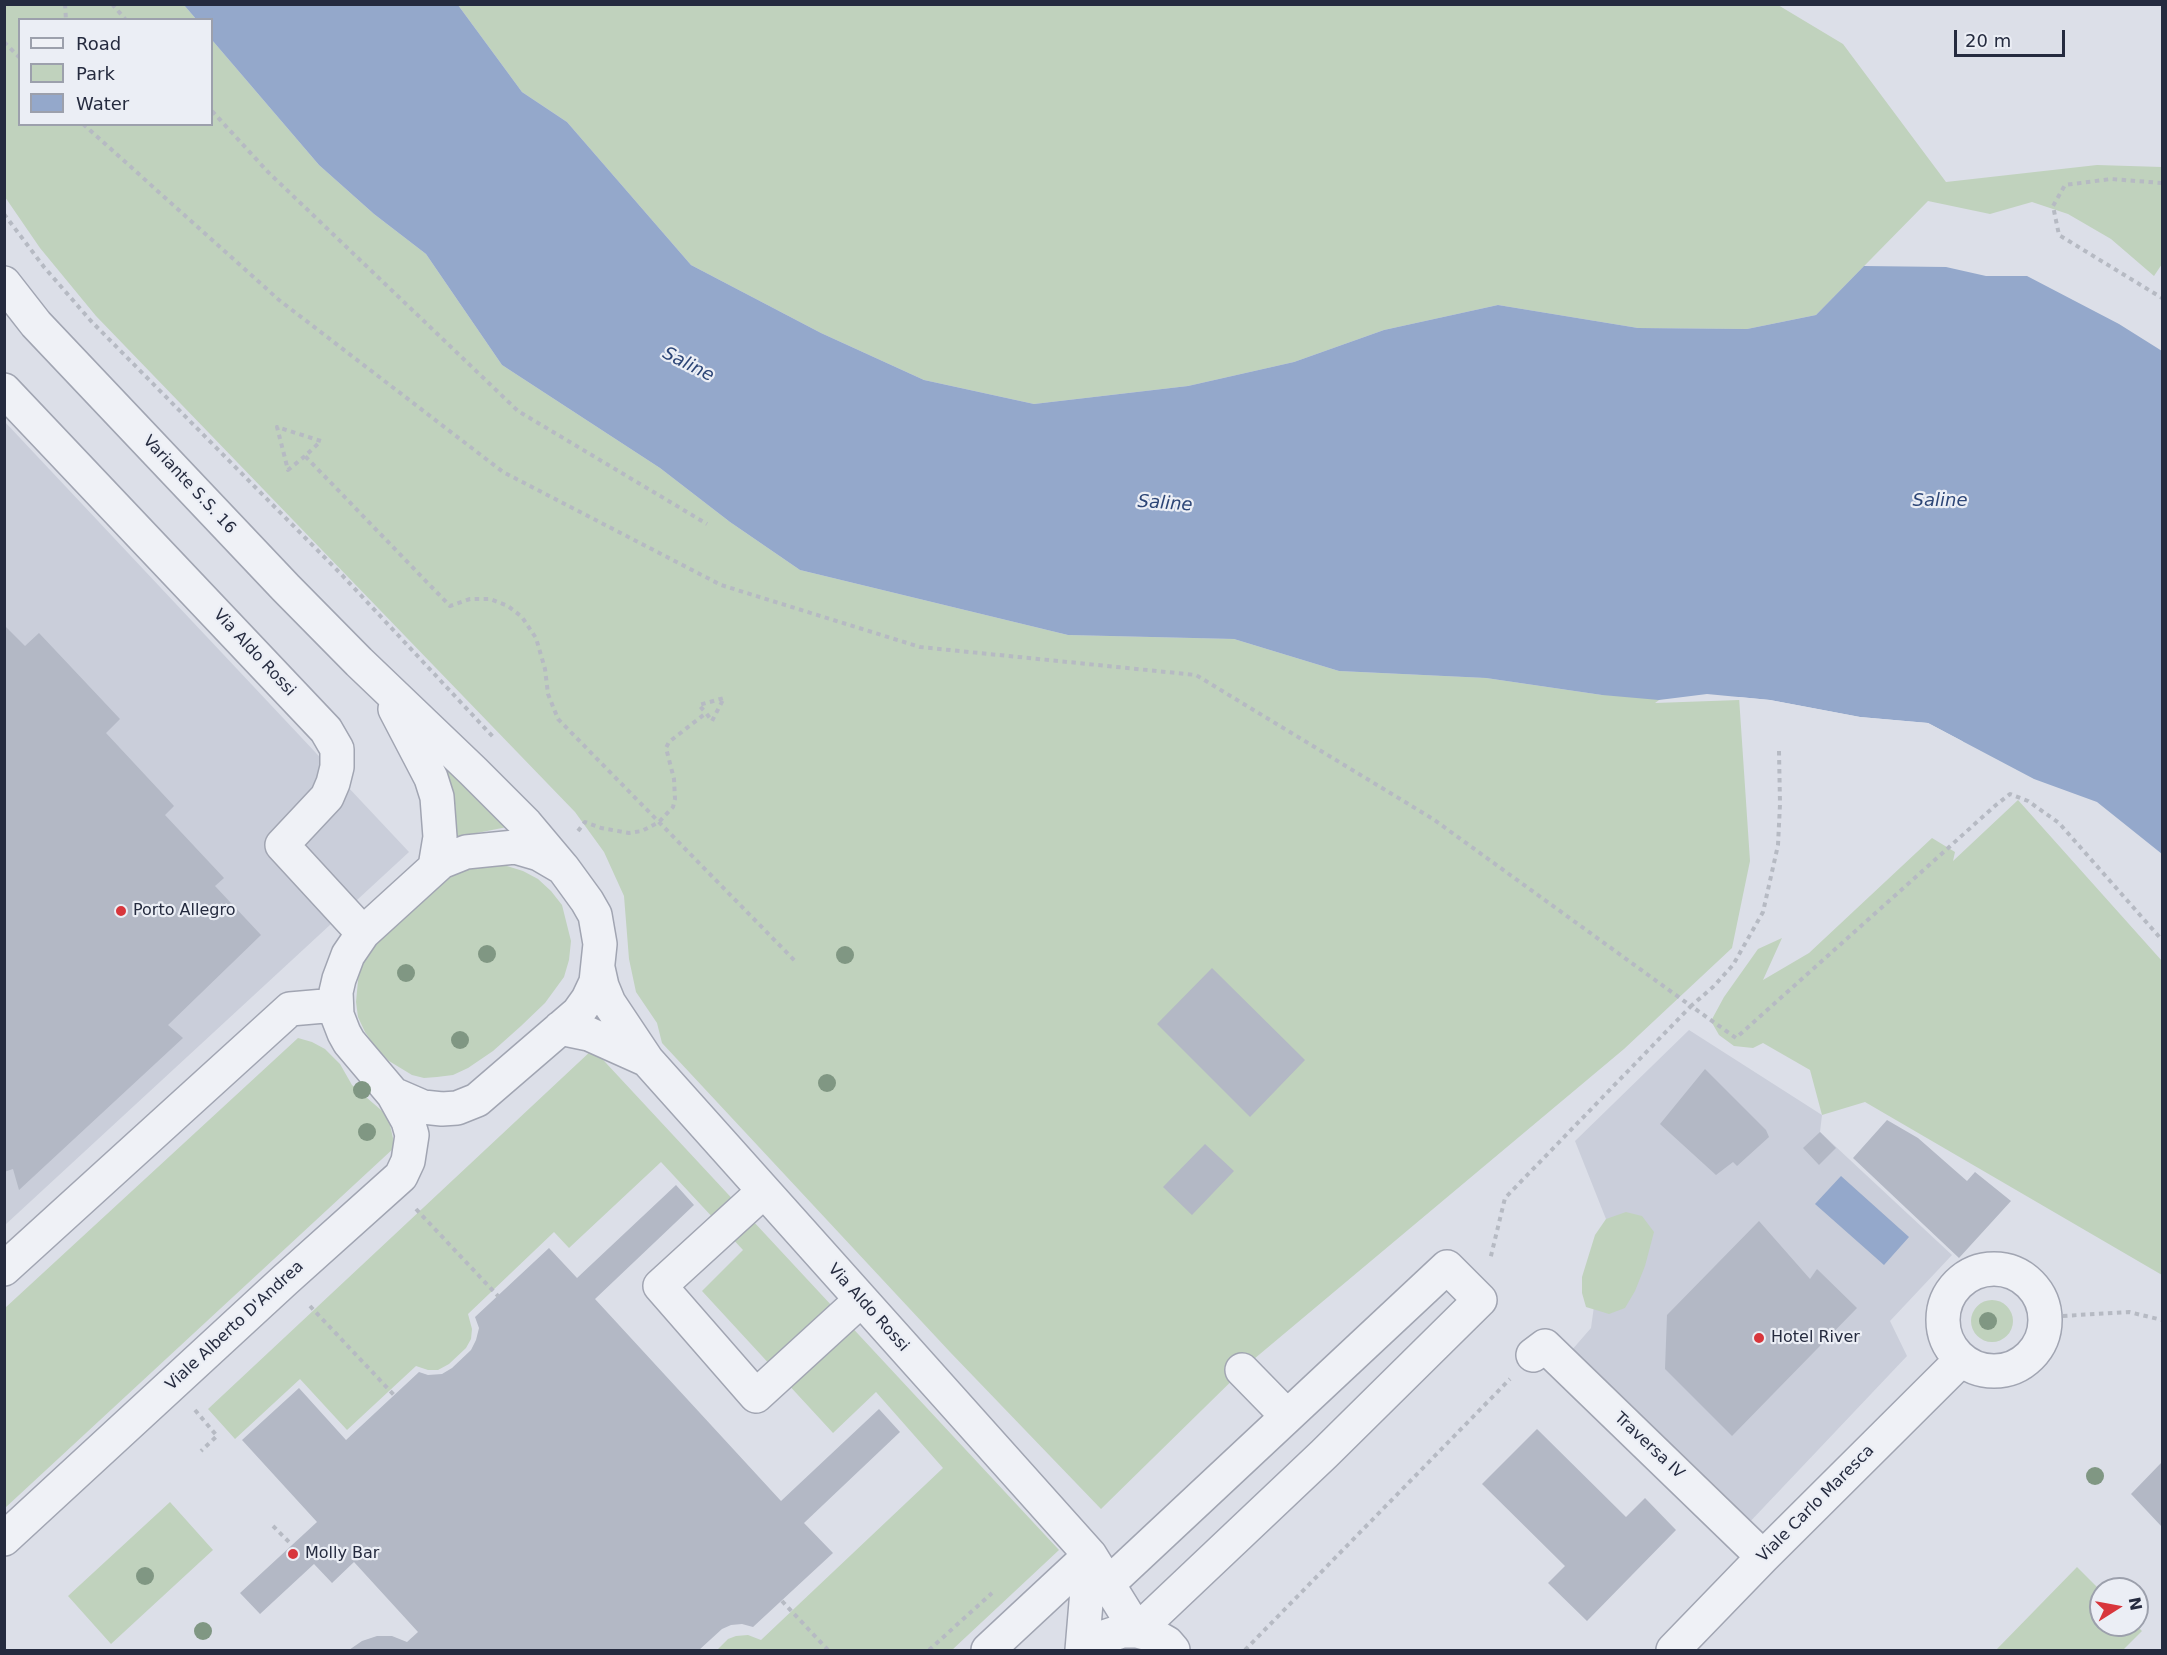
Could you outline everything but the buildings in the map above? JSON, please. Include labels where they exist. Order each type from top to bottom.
[{"type":"street","name":"Variante S.S. 16","points":[[4,283],[36,324],[286,588],[379,682],[526,824],[587,901],[594,915],[600,944],[598,968]]},
{"type":"street","name":"Via Aldo Rossi","points":[[4,390],[326,730],[337,749],[337,767],[333,783],[327,797],[282,845],[363,933]]},
{"type":"street","name":"Variante S.S. 16","points":[[379,682],[431,778],[437,796],[440,837],[435,867]]},
{"type":"street","points":[[4,1269],[290,1009],[336,1005],[336,992],[348,955],[363,933],[441,862],[466,852],[515,847],[539,854],[563,868]]},
{"type":"street","name":"Via Aldo Rossi","points":[[598,968],[609,1003],[647,1060],[1090,1555],[1137,1631]]},
{"type":"street","points":[[393,1094],[431,1109],[457,1108],[477,1100],[578,1012],[588,999],[596,982],[598,968]]},
{"type":"street","name":"Viale Alberto D'Andrea","points":[[4,1539],[285,1280],[393,1184],[406,1168],[412,1141],[408,1121],[393,1094],[349,1042],[340,1024],[336,1005]]},
{"type":"street","name":"Via Aldo Rossi","points":[[560,1028],[589,1034],[647,1060]]},
{"type":"street","points":[[764,1191],[660,1286],[756,1396],[861,1300]]},
{"type":"street","points":[[1108,1584],[1447,1267],[1480,1300],[1324,1454],[1137,1631]]},
{"type":"street","points":[[1987,1269],[2003,1270],[2019,1275],[2032,1286],[2041,1300],[2045,1317],[2043,1334],[2036,1350],[2024,1362],[2009,1370],[1992,1372],[1976,1368],[1961,1360],[1950,1347],[1943,1331],[1942,1315],[1947,1298],[1957,1284],[1971,1274],[1987,1269]]},
{"type":"street","name":"Traversa IV","points":[[1533,1355],[1545,1346],[1763,1557]]},
{"type":"street","name":"Viale Carlo Maresca","points":[[1673,1650],[1961,1360]]},
{"type":"street","points":[[1242,1371],[1287,1416]]},
{"type":"street","points":[[988,1650],[1090,1555]]},
{"type":"street","points":[[1082,1650],[1090,1555]]},
{"type":"street","points":[[1090,1650],[1107,1636],[1122,1631],[1137,1631],[1153,1635],[1167,1643],[1173,1650]]},
{"type":"path","points":[[112,4],[124,18]]},
{"type":"path","points":[[4,42],[18,56]]},
{"type":"path","points":[[213,112],[268,172],[518,411],[707,524]]},
{"type":"path","points":[[85,126],[279,300],[503,472],[721,585],[920,647],[1196,675],[1433,819],[1736,1038],[2010,794],[2028,801],[2059,823],[2163,940]]},
{"type":"path","points":[[2163,183],[2111,179],[2065,184],[2053,206],[2059,235],[2163,298]]},
{"type":"path","points":[[277,427],[321,441],[305,456],[288,470],[277,427]]},
{"type":"path","points":[[305,456],[450,606],[470,599],[490,599],[508,606],[522,617],[536,638],[545,669],[548,694],[558,719],[796,962]]},
{"type":"path","points":[[724,698],[712,721],[706,713],[699,705],[724,698]]},
{"type":"path","points":[[573,836],[585,822],[601,828],[629,833],[642,831],[659,822],[673,807],[675,799],[674,779],[666,748],[669,742],[706,713]]},
{"type":"path","points":[[1480,1300],[1505,1198],[1733,965],[1763,912],[1778,845],[1779,751]]},
{"type":"path","points":[[393,1184],[498,1296]]},
{"type":"path","points":[[285,1280],[394,1395]]},
{"type":"path","points":[[2045,1317],[2129,1312],[2163,1320]]},
{"type":"path","points":[[1245,1650],[1533,1355]]},
{"type":"path","points":[[189,1404],[217,1436],[201,1450]]},
{"type":"path","points":[[273,1526],[292,1545]]},
{"type":"path","points":[[929,1650],[998,1588]]},
{"type":"path","points":[[782,1601],[828,1650]]},
{"type":"shaded area","points":[[5,422],[409,852],[5,1225]]},
{"type":"shaded area","name":"Hotel River","points":[[1689,1030],[1822,1115],[1820,1132],[1952,1255],[1890,1321],[1907,1356],[1746,1526],[1571,1351],[1591,1328],[1606,1219],[1575,1141]]},
{"type":"green space","points":[[4,5],[184,5],[195,18],[18,18],[18,126],[213,126],[213,41],[319,165],[374,214],[426,254],[502,365],[660,468],[730,522],[800,570],[1068,635],[1234,639],[1339,671],[1486,678],[1602,695],[1739,697],[1750,861],[1732,948],[1624,1049],[1254,1359],[1101,1509],[950,1352],[662,1043],[657,1023],[636,992],[629,959],[624,896],[604,852],[575,812],[96,316],[40,248],[5,197]]},
{"type":"green space","points":[[458,5],[1778,5],[1843,44],[1946,182],[2097,165],[2162,167],[2162,264],[2154,276],[2111,239],[2068,214],[2032,202],[1990,214],[1928,201],[1816,315],[1747,329],[1638,328],[1498,305],[1384,330],[1294,362],[1188,386],[1034,404],[924,380],[821,333],[691,265],[567,122],[522,92]]},
{"type":"green space","points":[[430,750],[507,827],[456,840]]},
{"type":"green space","points":[[2018,800],[2162,961],[2162,1275],[1865,1102],[1822,1115],[1810,1070],[1763,1043],[1753,1048],[1734,1046],[1719,1035],[1711,1021],[1724,997],[1758,949],[1782,938],[1763,980],[1809,953],[1932,838],[1955,852],[1953,861]]},
{"type":"green space","points":[[469,865],[507,866],[538,879],[562,905],[571,941],[564,977],[545,1003],[521,1026],[493,1051],[468,1068],[453,1075],[437,1077],[424,1078],[412,1075],[389,1061],[365,1032],[358,1017],[356,1002],[359,970],[365,956],[390,925],[444,876]]},
{"type":"green space","points":[[298,1038],[325,1049],[340,1064],[352,1085],[388,1116],[395,1147],[5,1508],[5,1308]]},
{"type":"green space","points":[[593,1049],[1059,1550],[952,1650],[717,1650],[728,1639],[736,1636],[748,1635],[761,1640],[943,1468],[876,1392],[833,1433],[702,1291],[743,1250],[661,1162],[569,1248],[554,1232],[468,1314],[472,1329],[471,1339],[466,1348],[449,1364],[438,1370],[416,1366],[347,1430],[300,1379],[235,1439],[208,1409]]},
{"type":"green space","points":[[1626,1212],[1642,1216],[1654,1232],[1645,1266],[1635,1291],[1625,1308],[1609,1314],[1586,1307],[1582,1293],[1582,1277],[1595,1235],[1606,1219]]},
{"type":"green space","points":[[1992,1300],[2007,1306],[2013,1321],[2007,1336],[1992,1342],[1977,1336],[1971,1321],[1977,1306]]},
{"type":"green space","points":[[170,1502],[213,1550],[111,1644],[68,1596]]},
{"type":"green space","points":[[2077,1567],[2089,1579],[2089,1637],[2136,1637],[2123,1650],[1996,1650]]},
{"type":"water","name":"Saline","points":[[184,5],[458,5],[522,92],[567,122],[691,265],[821,333],[924,380],[1034,404],[1188,386],[1294,362],[1384,330],[1498,305],[1638,328],[1747,329],[1816,315],[1864,266],[1946,267],[1986,276],[2027,276],[2119,324],[2162,351],[2162,854],[2097,802],[2034,779],[1928,723],[1860,717],[1770,700],[1739,697],[1659,700],[1602,695],[1486,678],[1339,671],[1234,639],[1068,635],[800,570],[730,522],[660,468],[502,365],[426,254],[374,214],[319,165],[213,41],[213,18],[195,18]]},
{"type":"water","points":[[1841,1176],[1909,1237],[1884,1265],[1815,1204]]},
{"type":"pier","points":[[1707,694],[1770,700],[1860,717],[1928,723],[1962,741],[1970,749],[1927,726],[1859,720],[1769,703],[1739,700],[1655,703],[1659,700]]},
{"type":"place","name":"Porto Allegro","points":[[121,911]]},
{"type":"place","name":"Hotel River","points":[[1759,1338]]},
{"type":"place","name":"Molly Bar","points":[[293,1554]]}]
